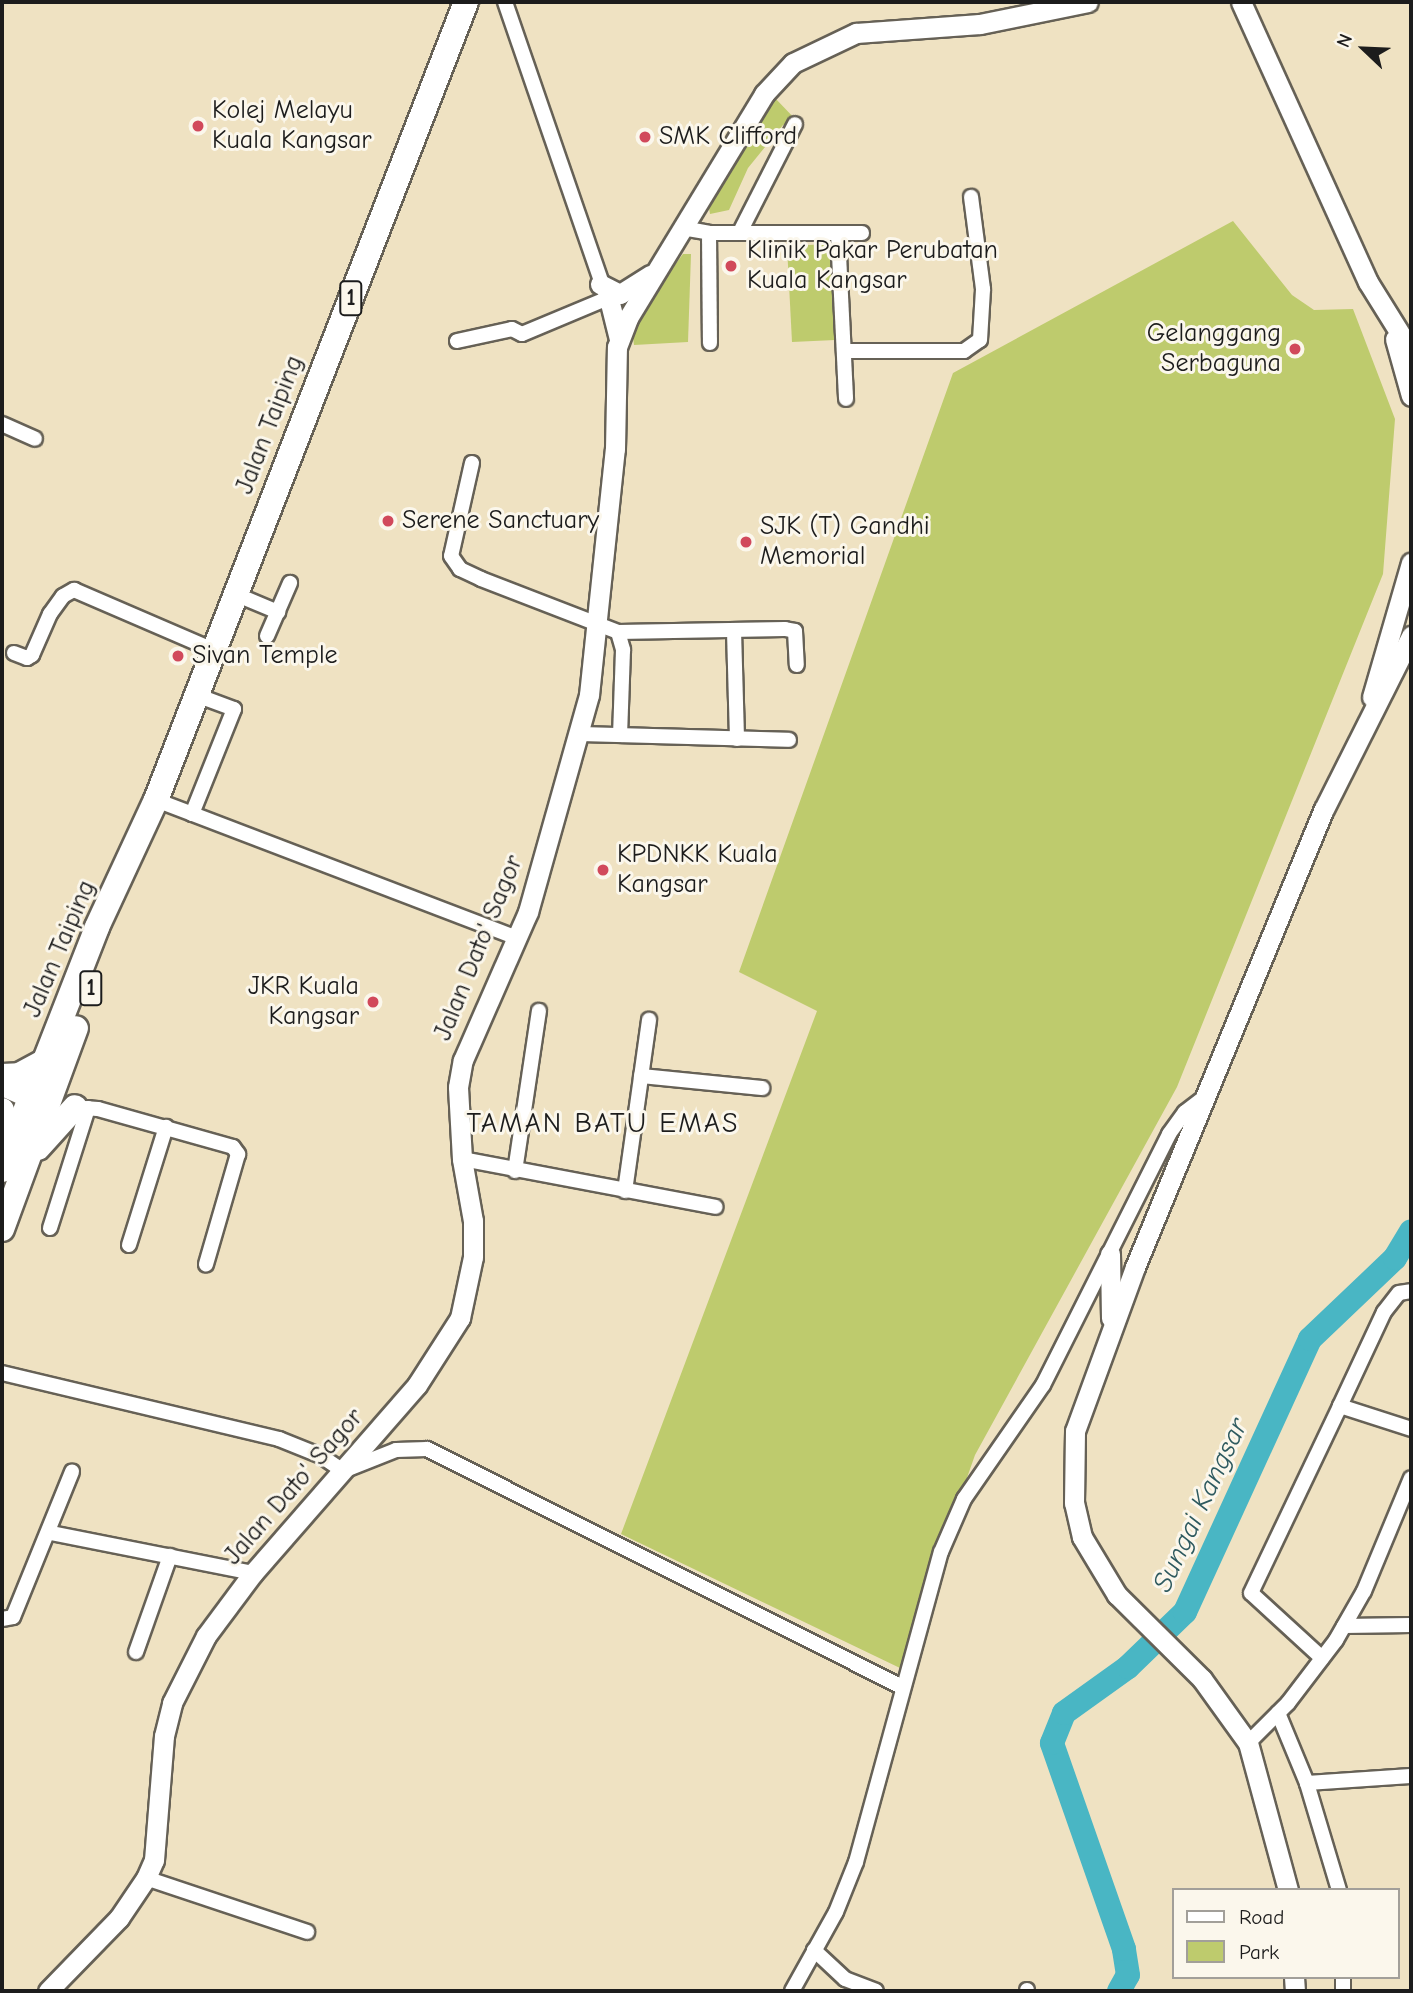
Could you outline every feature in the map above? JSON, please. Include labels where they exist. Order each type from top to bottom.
[{"type":"highway","name":"Jalan Taiping","points":[[38,1101],[45,1060],[97,927],[156,800],[466,2]]},
{"type":"highway","name":"Jalan Taiping","points":[[2,1229],[12,1162],[112,931],[126,868]]},
{"type":"highway","points":[[2,1076],[19,1075],[45,1060]]},
{"type":"highway","points":[[2,1110],[12,1162],[82,1108]]},
{"type":"main road","name":"Jalan Dato' Sagor","points":[[48,1991],[119,1918],[146,1878],[154,1860],[164,1736],[172,1703],[206,1636],[253,1573],[417,1385],[460,1318],[473,1257],[473,1221],[457,1115],[463,1060],[517,938],[589,695],[615,449],[616,310],[654,272],[764,94],[793,63],[856,33],[980,24],[1088,2]]},
{"type":"main road","points":[[1241,2],[1367,282],[1411,351]]},
{"type":"main road","points":[[616,310],[620,294],[654,272]]},
{"type":"main road","points":[[1388,318],[1411,396]]},
{"type":"main road","points":[[1363,725],[1411,563]]},
{"type":"main road","points":[[1287,1888],[1248,1743],[1202,1679],[1117,1595],[1082,1537],[1073,1477],[1075,1431],[1111,1329],[1324,808],[1363,725],[1411,636]]},
{"type":"main road","points":[[2,1085],[38,1101]]},
{"type":"main road","points":[[1110,1254],[1111,1329]]},
{"type":"street","points":[[457,341],[512,329],[522,334],[616,310],[505,2]]},
{"type":"street","points":[[740,232],[795,124]]},
{"type":"street","points":[[844,351],[964,351],[980,340],[983,289],[971,197]]},
{"type":"street","points":[[682,228],[709,233],[862,233]]},
{"type":"street","points":[[709,233],[710,343]]},
{"type":"street","points":[[838,234],[846,399]]},
{"type":"street","points":[[2,424],[35,439]]},
{"type":"street","points":[[472,463],[451,541],[450,556],[460,569],[597,621],[618,632],[794,631],[797,665]]},
{"type":"street","points":[[267,636],[290,583]]},
{"type":"street","points":[[14,653],[27,658],[32,654],[50,614],[63,596],[74,590],[213,650]]},
{"type":"street","points":[[235,594],[278,612]]},
{"type":"street","points":[[734,631],[737,738]]},
{"type":"street","points":[[618,632],[623,650],[620,735]]},
{"type":"street","points":[[192,814],[234,709],[196,695]]},
{"type":"street","points":[[579,734],[789,740]]},
{"type":"street","points":[[156,800],[517,938]]},
{"type":"street","points":[[515,1171],[539,1011]]},
{"type":"street","points":[[625,1191],[649,1020]]},
{"type":"street","points":[[641,1076],[762,1088]]},
{"type":"street","points":[[792,1991],[836,1912],[856,1862],[941,1552],[964,1499],[1044,1385],[1176,1123],[1206,1097]]},
{"type":"street","points":[[38,1101],[82,1108],[223,1142],[238,1154],[206,1265]]},
{"type":"street","points":[[50,1228],[82,1108]]},
{"type":"street","points":[[129,1245],[166,1127]]},
{"type":"street","points":[[462,1160],[716,1207]]},
{"type":"street","points":[[1322,1658],[1251,1593],[1384,1312],[1399,1293],[1411,1291]]},
{"type":"street","points":[[2,1373],[279,1440],[321,1456],[342,1471],[396,1450],[427,1449],[902,1687]]},
{"type":"street","points":[[1340,1406],[1411,1429]]},
{"type":"street","points":[[2,1619],[13,1617],[51,1533],[72,1472]]},
{"type":"street","points":[[1248,1743],[1278,1713],[1344,1626],[1364,1591],[1411,1478]]},
{"type":"street","points":[[51,1533],[253,1573]]},
{"type":"street","points":[[136,1653],[170,1556]]},
{"type":"street","points":[[1344,1626],[1411,1625]]},
{"type":"street","points":[[1278,1713],[1307,1783],[1338,1888]]},
{"type":"street","points":[[1307,1783],[1411,1776]]},
{"type":"street","points":[[146,1878],[307,1932]]},
{"type":"street","points":[[814,1950],[845,1979],[876,1991]]},
{"type":"green space","points":[[775,98],[797,121],[783,125],[748,168],[729,210],[710,214],[709,208]]},
{"type":"green space","points":[[1233,221],[1292,295],[1314,310],[1353,309],[1395,419],[1383,574],[1177,1087],[975,1455],[900,1668],[621,1534],[817,1011],[739,972],[953,373]]},
{"type":"green space","points":[[830,244],[835,340],[792,342],[787,246]]},
{"type":"green space","points":[[683,254],[691,254],[688,342],[634,345],[633,337],[650,298]]},
{"type":"waterway","name":"Sungai Kangsar","points":[[1119,1991],[1128,1975],[1124,1949],[1052,1743],[1064,1713],[1128,1667],[1185,1612],[1310,1339],[1395,1258],[1411,1231]]},
{"type":"place","name":"Kolej Melayu Kuala Kangsar","points":[[198,126]]},
{"type":"place","name":"SMK Clifford","points":[[645,137]]},
{"type":"place","name":"Klinik Pakar Perubatan Kuala Kangsar","points":[[731,266]]},
{"type":"place","name":"Gelanggang Serbaguna","points":[[1295,349]]},
{"type":"place","name":"Serene Sanctuary","points":[[388,521]]},
{"type":"place","name":"SJK (T) Gandhi Memorial","points":[[746,542]]},
{"type":"place","name":"Sivan Temple","points":[[178,656]]},
{"type":"place","name":"KPDNKK Kuala Kangsar","points":[[603,870]]},
{"type":"place","name":"JKR Kuala Kangsar","points":[[373,1002]]},
{"type":"district","name":"TAMAN BATU EMAS","points":[[603,1123]]}]
